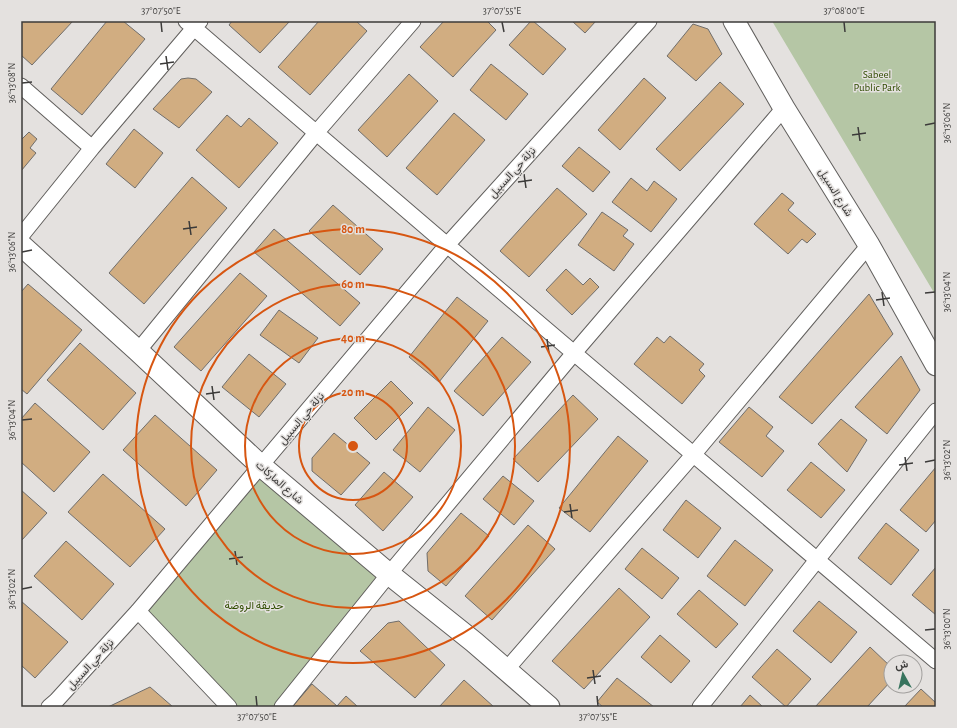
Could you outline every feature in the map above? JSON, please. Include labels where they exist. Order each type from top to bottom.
[{"type":"street","points":[[138,351],[316,133],[413,21]]},
{"type":"street","name":"نزلة حي السبيل","points":[[49,707],[138,611],[446,245],[649,21]]},
{"type":"street","name":"شارع السبيل","points":[[734,21],[784,108],[869,245],[936,364]]},
{"type":"street","points":[[21,236],[193,23],[316,133],[446,245],[936,661]]},
{"type":"street","points":[[21,86],[92,148]]},
{"type":"street","points":[[282,707],[389,574],[574,353],[784,108]]},
{"type":"street","name":"شارع الماركات","points":[[21,245],[138,351],[260,465],[389,574],[474,642],[549,707]]},
{"type":"street","points":[[506,670],[693,455],[869,245]]},
{"type":"street","points":[[700,707],[936,411]]},
{"type":"street","points":[[138,611],[230,707]]},
{"type":"green space","name":"Sabeel Public Park","points":[[772,21],[936,21],[936,296]]},
{"type":"green space","name":"حديقة الروضة","points":[[260,465],[389,574],[282,707],[230,707],[138,611]]},
{"type":"building","points":[[23,21],[73,21],[32,65],[21,55],[21,23]]},
{"type":"building","points":[[107,21],[123,21],[145,39],[82,115],[51,89]]},
{"type":"building","points":[[232,21],[290,21],[260,53],[229,25]]},
{"type":"building","points":[[319,21],[356,21],[367,31],[310,95],[278,67]]},
{"type":"building","points":[[444,21],[487,21],[496,30],[453,77],[420,47]]},
{"type":"building","points":[[531,21],[533,21],[566,49],[543,75],[509,45]]},
{"type":"building","points":[[572,21],[596,21],[585,33]]},
{"type":"building","points":[[693,24],[708,29],[722,54],[696,81],[667,56]]},
{"type":"building","points":[[491,64],[528,94],[506,120],[470,90]]},
{"type":"building","points":[[409,74],[438,101],[387,157],[358,130]]},
{"type":"building","points":[[644,78],[666,98],[620,150],[598,130]]},
{"type":"building","points":[[181,79],[196,79],[212,92],[179,128],[153,109]]},
{"type":"building","points":[[720,82],[744,104],[680,171],[656,149]]},
{"type":"building","points":[[454,113],[485,140],[437,195],[406,168]]},
{"type":"building","points":[[227,115],[241,127],[249,118],[278,143],[239,188],[196,150]]},
{"type":"building","points":[[134,129],[163,153],[135,188],[106,164]]},
{"type":"building","points":[[29,132],[37,139],[30,148],[36,153],[21,171],[21,138],[22,139]]},
{"type":"building","points":[[579,147],[610,172],[593,192],[562,166]]},
{"type":"building","points":[[192,177],[227,208],[144,304],[109,273]]},
{"type":"building","points":[[631,178],[647,191],[654,181],[677,199],[651,232],[612,202]]},
{"type":"building","points":[[557,188],[587,214],[529,277],[500,251]]},
{"type":"building","points":[[782,193],[794,203],[788,210],[816,234],[807,243],[802,239],[788,254],[754,224]]},
{"type":"building","points":[[333,205],[383,249],[360,275],[309,231]]},
{"type":"building","points":[[602,212],[628,230],[623,236],[634,244],[614,271],[578,245]]},
{"type":"building","points":[[274,229],[360,303],[340,326],[254,252]]},
{"type":"building","points":[[566,269],[583,285],[590,278],[599,287],[572,315],[546,290]]},
{"type":"building","points":[[240,273],[267,296],[201,371],[174,347]]},
{"type":"building","points":[[28,284],[82,330],[27,394],[21,389],[21,292]]},
{"type":"building","points":[[869,294],[893,334],[812,424],[779,397]]},
{"type":"building","points":[[457,297],[488,321],[439,382],[409,357]]},
{"type":"building","points":[[279,310],[318,338],[299,363],[260,335]]},
{"type":"building","points":[[670,336],[704,364],[699,370],[705,376],[682,404],[634,364],[657,337],[664,343]]},
{"type":"building","points":[[502,337],[531,362],[483,416],[454,391]]},
{"type":"building","points":[[80,343],[136,393],[103,430],[47,380]]},
{"type":"building","points":[[249,354],[286,384],[259,417],[222,387]]},
{"type":"building","points":[[901,356],[920,390],[887,434],[855,407]]},
{"type":"building","points":[[391,381],[413,403],[376,440],[354,418]]},
{"type":"building","points":[[573,395],[598,419],[538,482],[513,459]]},
{"type":"building","points":[[35,403],[90,452],[54,492],[21,462],[21,419]]},
{"type":"building","points":[[428,407],[455,430],[420,472],[393,450]]},
{"type":"building","points":[[749,407],[773,427],[766,436],[784,451],[762,477],[719,442]]},
{"type":"building","points":[[155,415],[217,470],[186,506],[123,450]]},
{"type":"building","points":[[841,419],[867,440],[847,472],[818,444]]},
{"type":"building","points":[[334,433],[370,463],[341,495],[312,471],[312,458]]},
{"type":"building","points":[[618,436],[648,461],[590,532],[559,508]]},
{"type":"building","points":[[811,462],[845,490],[821,518],[787,490]]},
{"type":"building","points":[[936,467],[936,520],[926,532],[900,510]]},
{"type":"building","points":[[384,472],[413,497],[383,531],[355,505]]},
{"type":"building","points":[[103,474],[165,529],[130,567],[68,512]]},
{"type":"building","points":[[503,476],[534,501],[514,525],[483,499]]},
{"type":"building","points":[[21,490],[47,513],[21,541]]},
{"type":"building","points":[[686,500],[721,528],[698,558],[663,530]]},
{"type":"building","points":[[461,513],[489,536],[446,586],[428,571],[427,553]]},
{"type":"building","points":[[886,523],[919,550],[891,585],[858,558]]},
{"type":"building","points":[[528,525],[555,549],[492,620],[465,596]]},
{"type":"building","points":[[735,540],[773,570],[745,606],[707,576]]},
{"type":"building","points":[[66,541],[114,584],[82,620],[34,576]]},
{"type":"building","points":[[642,548],[679,578],[662,599],[625,569]]},
{"type":"building","points":[[936,567],[936,615],[912,595]]},
{"type":"building","points":[[619,588],[650,617],[584,689],[552,661]]},
{"type":"building","points":[[699,590],[738,624],[716,648],[677,614]]},
{"type":"building","points":[[21,601],[68,642],[35,678],[21,665]]},
{"type":"building","points":[[819,601],[857,632],[831,663],[793,631]]},
{"type":"building","points":[[399,621],[445,665],[415,698],[360,651],[388,623]]},
{"type":"building","points":[[660,635],[690,661],[671,683],[641,657]]},
{"type":"building","points":[[870,647],[883,659],[883,690],[867,707],[815,707]]},
{"type":"building","points":[[777,649],[811,679],[786,707],[752,677]]},
{"type":"building","points":[[617,678],[654,707],[603,707],[597,702]]},
{"type":"building","points":[[464,680],[494,707],[439,707]]},
{"type":"building","points":[[312,684],[337,706],[346,696],[358,707],[292,707]]},
{"type":"building","points":[[150,687],[173,707],[108,707]]},
{"type":"building","points":[[923,691],[936,703],[936,707],[904,707],[916,694],[923,694]]},
{"type":"building","points":[[750,695],[763,707],[740,707]]}]
